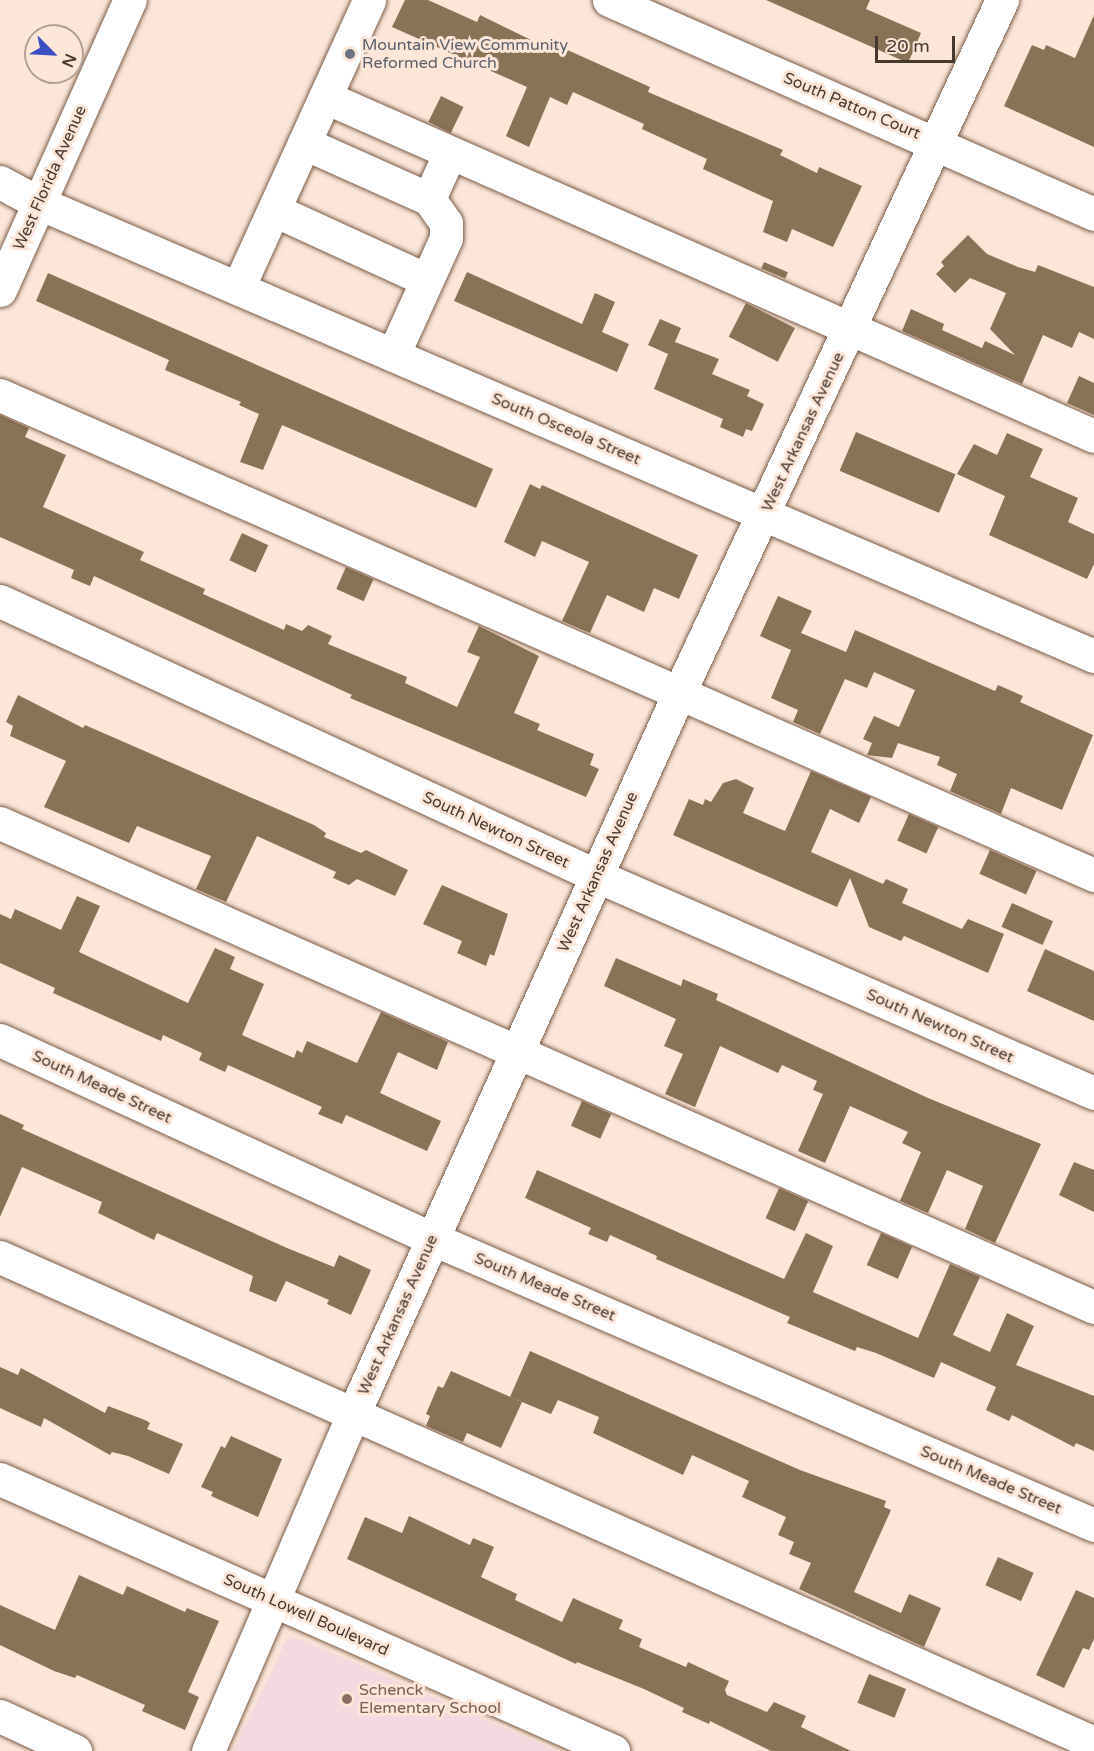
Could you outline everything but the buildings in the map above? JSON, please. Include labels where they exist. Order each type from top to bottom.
[{"type":"street","name":"West Florida Avenue","points":[[0,290],[130,0]]},
{"type":"street","points":[[238,288],[369,0]]},
{"type":"street","name":"South Patton Court","points":[[609,0],[1094,214]]},
{"type":"street","name":"West Arkansas Avenue","points":[[208,1751],[352,1417],[679,693],[765,515],[934,142],[1002,0]]},
{"type":"street","points":[[325,97],[1094,436]]},
{"type":"street","points":[[304,143],[429,199],[446,223],[446,238],[393,355]]},
{"type":"street","points":[[429,199],[450,152]]},
{"type":"street","name":"South Osceola Street","points":[[0,182],[39,203],[1094,656]]},
{"type":"street","points":[[274,210],[427,280]]},
{"type":"street","points":[[0,395],[1094,875]]},
{"type":"street","name":"South Newton Street","points":[[0,601],[597,876],[1094,1093]]},
{"type":"street","points":[[0,823],[1094,1307]]},
{"type":"street","name":"South Meade Street","points":[[0,1040],[433,1239],[1094,1525]]},
{"type":"street","points":[[0,1257],[352,1417],[1091,1744]]},
{"type":"street","name":"South Lowell Boulevard","points":[[0,1479],[613,1751]]},
{"type":"street","points":[[0,1716],[75,1751]]},
{"type":"shaded area","name":"Schenck Elementary School","points":[[288,1636],[307,1642],[557,1751],[233,1751]]},
{"type":"place","name":"Mountain View Community Reformed Church","points":[[350,54]]},
{"type":"place","name":"Schenck Elementary School","points":[[347,1699]]}]
